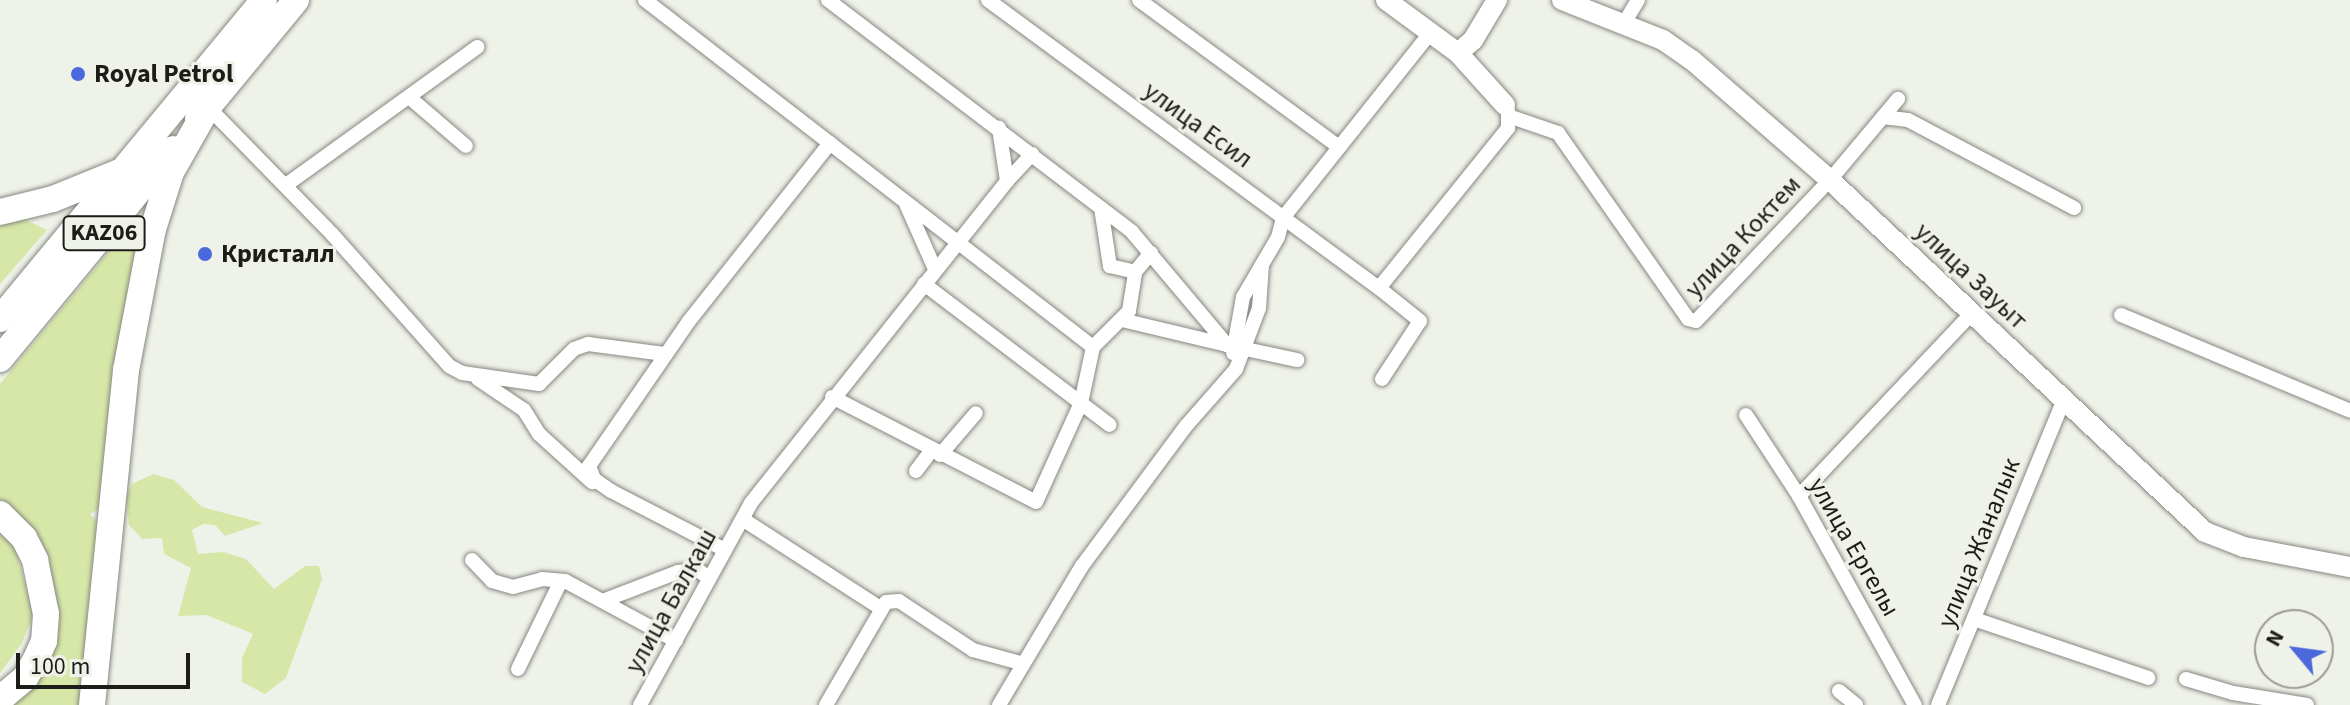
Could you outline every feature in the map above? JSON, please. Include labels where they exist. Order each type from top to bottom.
[{"type":"highway","name":"KАZ06","points":[[0,359],[208,107],[280,3]]},
{"type":"highway","name":"KАZ06","points":[[0,319],[119,172],[280,3]]},
{"type":"highway","points":[[92,705],[126,370],[153,229],[171,172],[208,107]]},
{"type":"highway","points":[[0,212],[53,199],[119,172]]},
{"type":"highway","points":[[0,514],[24,538],[35,560],[46,614],[44,641],[35,661],[25,678],[0,699]]},
{"type":"street","points":[[645,0],[1093,347]]},
{"type":"street","points":[[828,0],[999,128],[1101,208],[1151,253],[1229,346],[1236,369]]},
{"type":"street","name":"улица Есил","points":[[988,0],[1420,321],[1382,379]]},
{"type":"street","points":[[1139,0],[1339,147]]},
{"type":"street","points":[[1379,288],[1508,128],[1508,111],[1458,53],[1386,0]]},
{"type":"street","points":[[1458,53],[1473,40],[1497,0]]},
{"type":"street","name":"улица Зауыт","points":[[1562,0],[1663,40],[1692,60],[1830,180],[2205,532],[2244,547],[2350,567]]},
{"type":"street","points":[[1623,25],[1638,0]]},
{"type":"street","points":[[1229,346],[1243,297],[1262,265],[1283,218],[1430,33]]},
{"type":"street","points":[[286,185],[477,47]]},
{"type":"street","points":[[409,97],[466,146]]},
{"type":"street","name":"улица Коктем","points":[[1508,111],[1558,133],[1688,319],[1704,315],[1830,180],[1898,99]]},
{"type":"street","points":[[208,107],[286,185],[449,366],[475,377],[524,410],[539,434],[600,484],[725,550]]},
{"type":"street","points":[[1883,117],[1908,120],[2074,208]]},
{"type":"street","points":[[999,128],[1007,181]]},
{"type":"street","points":[[581,470],[664,354],[830,143]]},
{"type":"street","name":"улица Балкаш","points":[[640,705],[759,492],[956,241],[1032,154]]},
{"type":"street","points":[[904,200],[935,269]]},
{"type":"street","points":[[1101,208],[1110,266],[1135,272]]},
{"type":"street","points":[[832,397],[1036,502],[1081,403],[1093,347],[1122,320],[1135,272],[1151,253]]},
{"type":"street","points":[[999,705],[1020,663],[1082,566],[1186,426],[1236,369],[1248,349],[1259,308],[1262,265]]},
{"type":"street","points":[[924,284],[1110,425]]},
{"type":"street","points":[[1799,496],[1972,313]]},
{"type":"street","points":[[2121,315],[2350,411]]},
{"type":"street","points":[[1122,320],[1297,360]]},
{"type":"street","points":[[524,410],[539,384],[568,354],[588,344],[664,354]]},
{"type":"street","points":[[475,377],[539,384]]},
{"type":"street","name":"улица Жаналык","points":[[1938,705],[2064,399]]},
{"type":"street","points":[[916,471],[976,413]]},
{"type":"street","name":"улица Ергелы","points":[[1746,415],[1799,496],[1915,705]]},
{"type":"street","points":[[592,458],[590,473],[600,484]]},
{"type":"street","points":[[744,520],[880,608]]},
{"type":"street","points":[[472,560],[492,581],[513,587],[542,579],[561,581],[605,600],[676,641]]},
{"type":"street","points":[[605,600],[678,572],[698,570],[709,578]]},
{"type":"street","points":[[518,669],[561,581]]},
{"type":"street","points":[[826,705],[880,608],[899,601],[973,650],[1020,663]]},
{"type":"street","points":[[1974,619],[2148,678]]},
{"type":"street","points":[[2186,679],[2230,699],[2307,705]]},
{"type":"street","points":[[1839,691],[1856,705]]},
{"type":"green space","points":[[20,217],[47,230],[0,284],[0,220]]},
{"type":"green space","points":[[127,246],[137,251],[105,505],[90,514],[104,529],[80,705],[6,705],[50,633],[0,506],[0,384],[111,249]]},
{"type":"green space","points":[[153,474],[174,480],[202,507],[263,523],[225,536],[215,525],[203,524],[192,530],[198,554],[223,552],[246,559],[274,589],[305,566],[319,566],[322,579],[286,678],[265,694],[242,682],[242,658],[253,634],[207,615],[178,616],[191,568],[164,554],[162,538],[142,539],[129,525],[126,496],[132,484]]},
{"type":"green space","points":[[0,531],[16,550],[33,615],[22,643],[0,673]]},
{"type":"place","name":"Royal Petrol","points":[[78,74]]},
{"type":"place","name":"Кристалл","points":[[205,254]]}]
